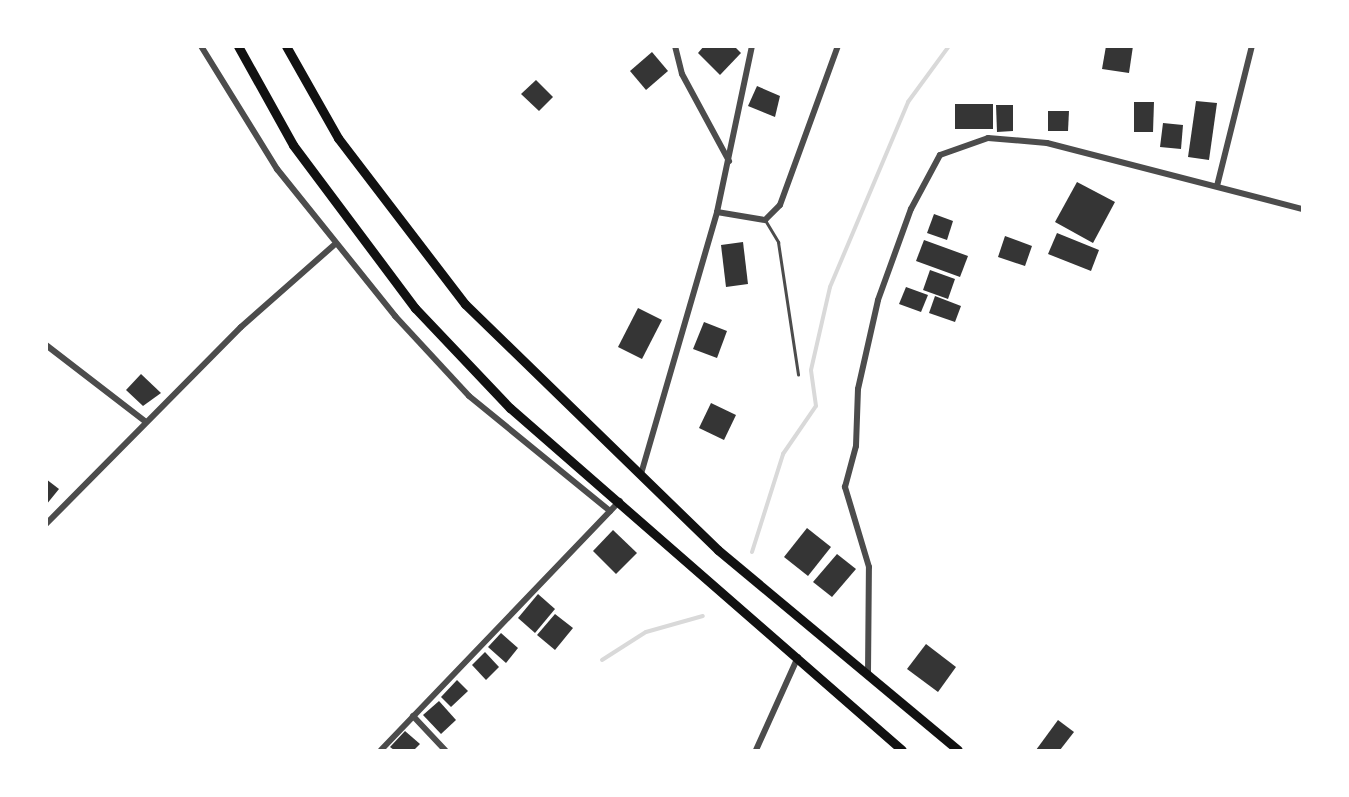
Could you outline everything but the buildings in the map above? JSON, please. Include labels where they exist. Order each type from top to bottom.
[{"type":"highway","points":[[238,46],[306,163],[415,308],[510,408],[798,656],[892,746],[902,750]]},
{"type":"highway","points":[[286,46],[338,138],[414,244],[528,369],[641,474],[718,550],[958,750]]},
{"type":"street","points":[[201,46],[277,169],[334,245],[469,396],[610,511]]},
{"type":"street","points":[[675,46],[682,74],[729,161]]},
{"type":"street","points":[[641,474],[717,212],[752,46]]},
{"type":"street","points":[[717,212],[765,220],[788,187],[838,46]]},
{"type":"street","points":[[1217,186],[1251,46]]},
{"type":"street","points":[[868,673],[869,567],[845,487],[856,446],[858,389],[878,300],[911,209],[940,155],[988,138],[1047,143],[1302,209]]},
{"type":"street","points":[[46,524],[146,422],[334,245]]},
{"type":"street","points":[[46,345],[146,422]]},
{"type":"street","points":[[381,750],[620,501]]},
{"type":"street","points":[[756,750],[798,656]]},
{"type":"street","points":[[413,716],[445,750]]},
{"type":"lane","points":[[765,220],[778,242],[798,375]]},
{"type":"waterway","points":[[752,552],[783,454],[816,406],[811,370],[830,287],[908,102],[949,46]]},
{"type":"waterway","points":[[602,660],[646,632],[703,616]]}]
